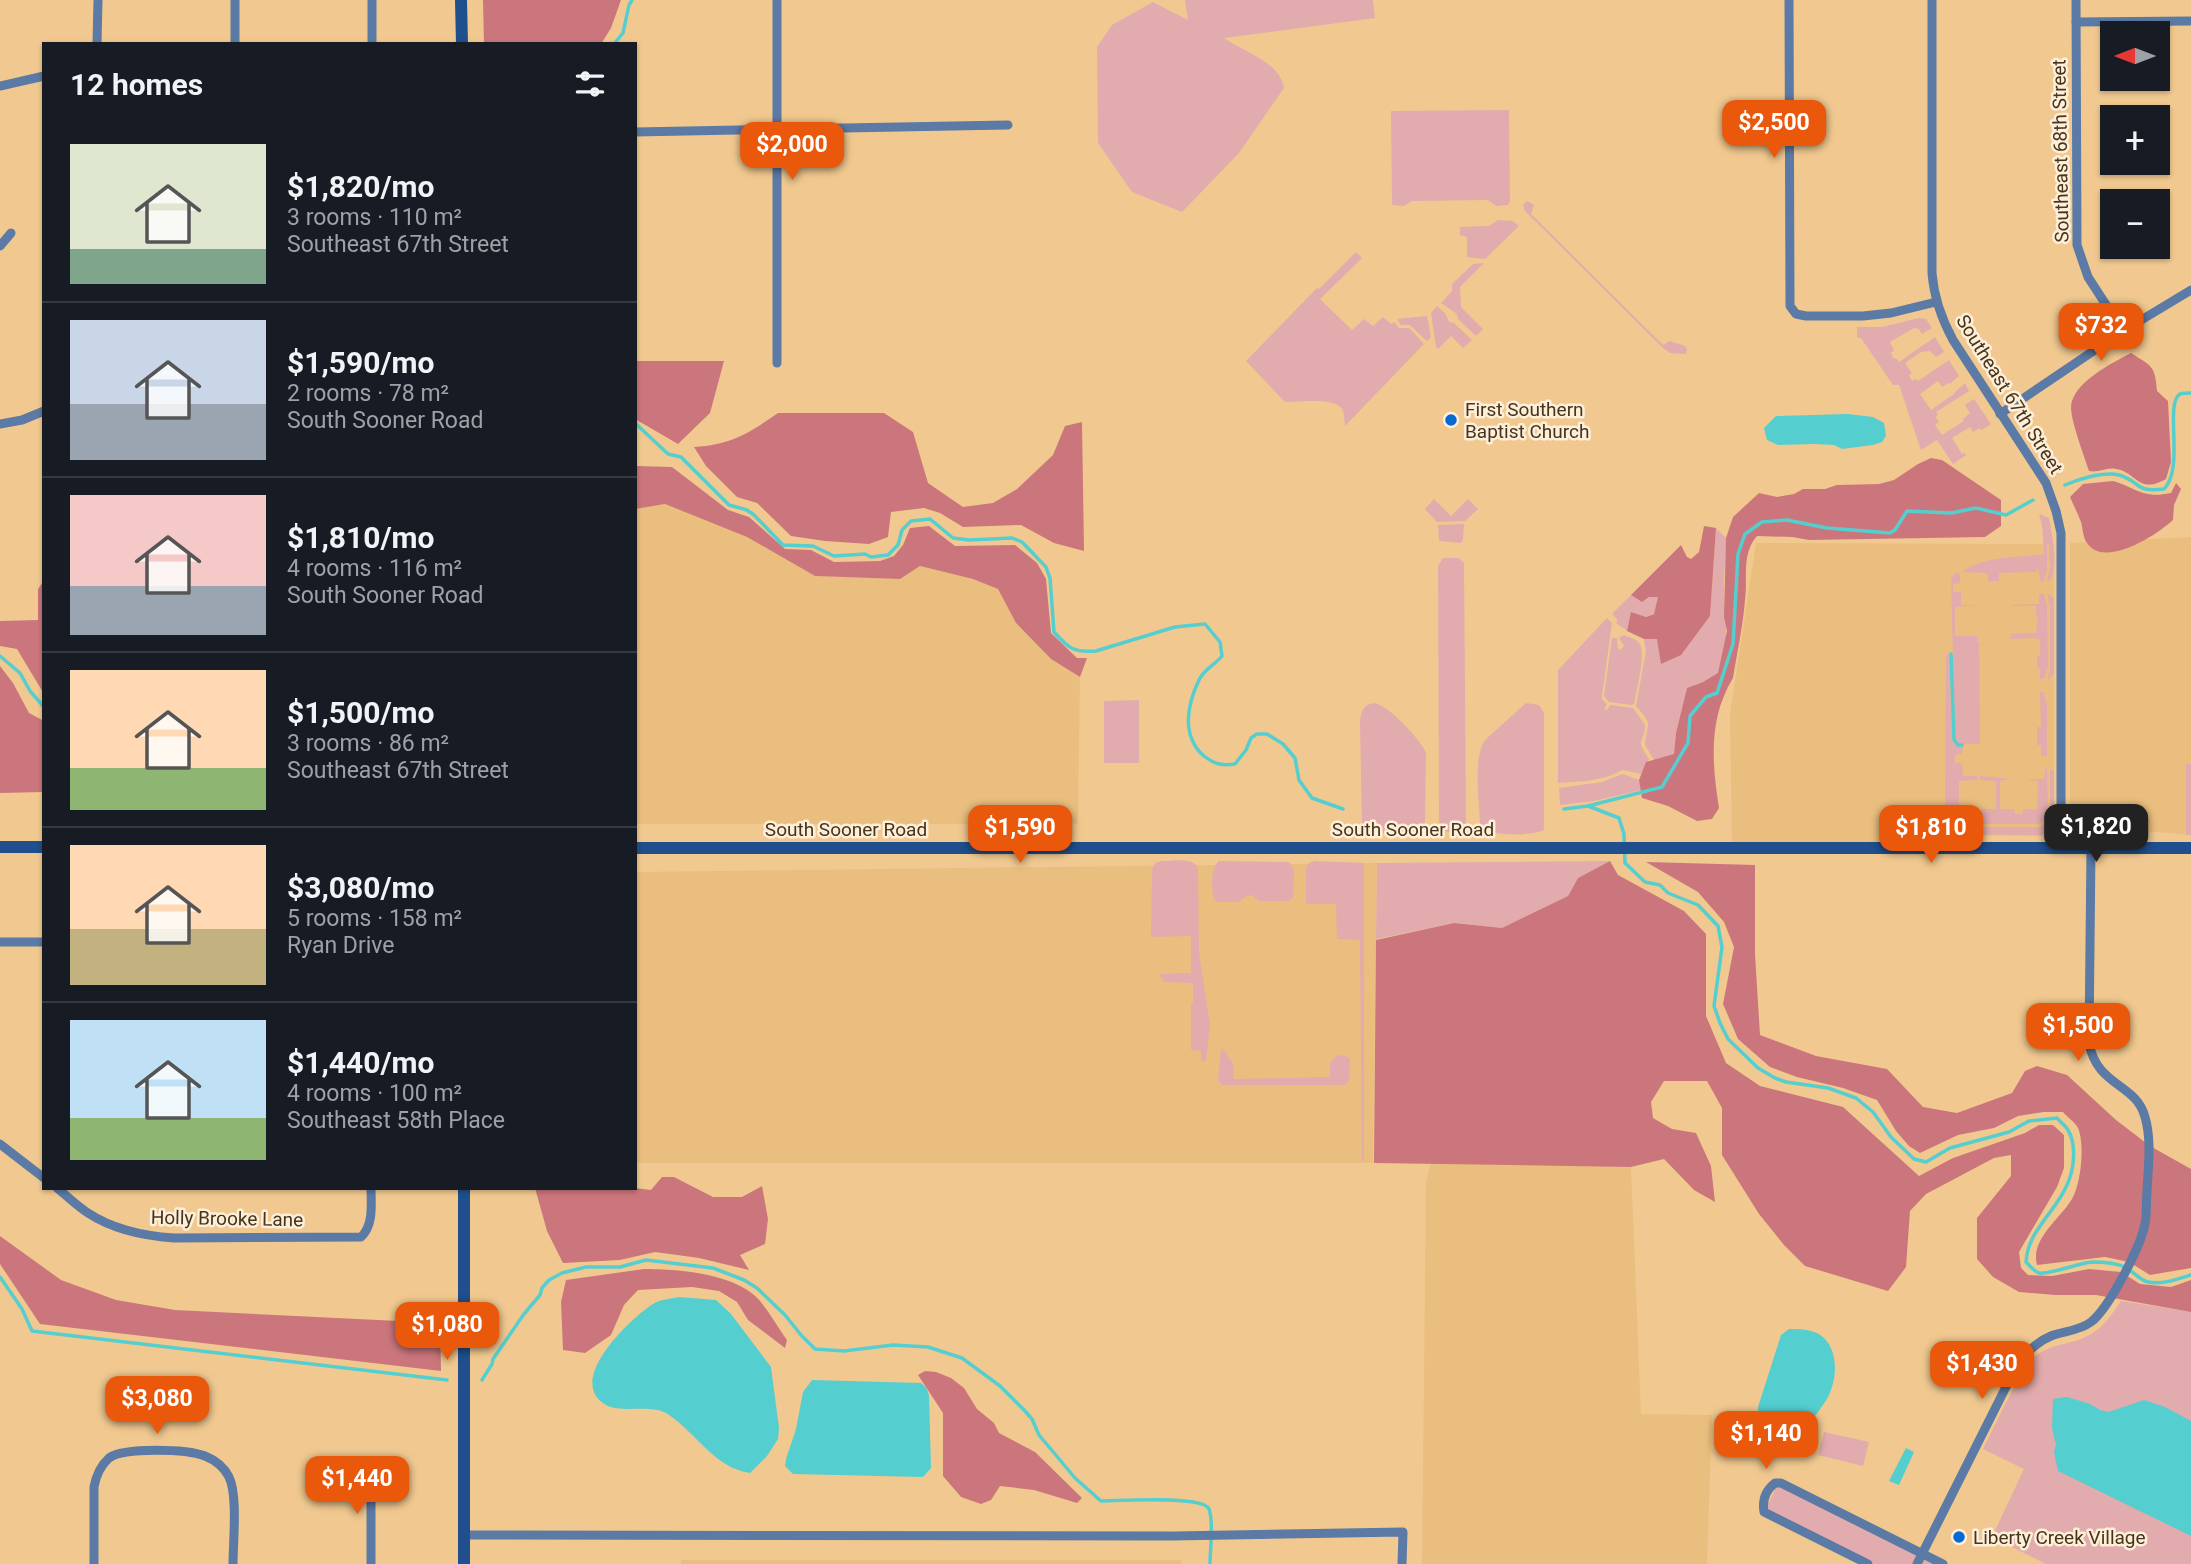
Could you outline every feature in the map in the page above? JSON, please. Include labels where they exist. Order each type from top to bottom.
[{"type":"main road","points":[[461,0],[462,42]]},
{"type":"main road","points":[[0,847],[42,847]]},
{"type":"main road","name":"South Sooner Road","points":[[637,848],[2191,848]]},
{"type":"main road","points":[[464,1190],[464,1564]]},
{"type":"street","points":[[97,42],[98,0]]},
{"type":"street","points":[[235,0],[235,42]]},
{"type":"street","points":[[372,0],[372,42]]},
{"type":"street","points":[[776,363],[777,0]]},
{"type":"street","points":[[1789,0],[1790,299],[1793,311],[1806,316],[1874,316],[1936,302]]},
{"type":"street","name":"Southeast 67th Street","points":[[1932,0],[1932,273],[1936,302],[1953,341],[2046,483],[2061,533],[2061,848]]},
{"type":"street","name":"Southeast 68th Street","points":[[2076,0],[2077,245],[2088,277],[2123,331]]},
{"type":"street","points":[[2076,22],[2191,21]]},
{"type":"street","points":[[0,86],[42,76]]},
{"type":"street","points":[[637,132],[1008,125]]},
{"type":"street","points":[[0,246],[10,233]]},
{"type":"street","points":[[2000,414],[2123,331],[2191,290]]},
{"type":"street","points":[[0,424],[22,420],[42,412]]},
{"type":"street","points":[[1917,1564],[2018,1363],[2034,1345],[2051,1336],[2087,1325],[2099,1316],[2130,1262],[2146,1224],[2149,1140],[2145,1115],[2129,1092],[2097,1067],[2088,1043],[2091,848]]},
{"type":"street","points":[[0,942],[42,942]]},
{"type":"street","points":[[0,1144],[42,1176]]},
{"type":"street","name":"Holly Brooke Lane","points":[[60,1190],[97,1218],[126,1231],[149,1236],[355,1238],[365,1234],[370,1223],[371,1190]]},
{"type":"street","points":[[94,1564],[94,1487],[97,1474],[110,1458],[129,1451],[192,1452],[207,1456],[220,1464],[229,1477],[233,1490],[233,1564]]},
{"type":"street","points":[[371,1564],[372,1469]]},
{"type":"street","points":[[1868,1564],[1764,1512],[1763,1500],[1770,1487],[1781,1483],[1943,1564]]},
{"type":"street","points":[[464,1535],[1173,1536],[1402,1532],[1402,1564]]},
{"type":"shaded area","points":[[483,0],[621,0],[611,28],[602,42],[484,42]]},
{"type":"shaded area","points":[[1185,0],[1373,0],[1375,18],[1224,38],[1268,64],[1281,79],[1284,88],[1239,153],[1182,212],[1132,192],[1098,143],[1097,47],[1112,25],[1153,2],[1188,20]]},
{"type":"shaded area","points":[[1509,110],[1508,205],[1496,206],[1488,200],[1412,201],[1404,206],[1392,205],[1391,111]]},
{"type":"shaded area","points":[[1527,201],[1534,205],[1531,214],[1663,345],[1670,341],[1685,346],[1686,354],[1670,353],[1662,347],[1525,211],[1523,205]]},
{"type":"shaded area","points":[[1498,220],[1513,221],[1519,226],[1485,259],[1467,257],[1467,237],[1460,235],[1460,227],[1489,226]]},
{"type":"shaded area","points":[[1356,252],[1362,258],[1320,299],[1352,330],[1364,319],[1373,326],[1383,317],[1391,324],[1394,322],[1399,328],[1409,328],[1424,344],[1345,426],[1343,411],[1338,405],[1307,401],[1285,402],[1246,361]]},
{"type":"shaded area","points":[[1484,263],[1460,287],[1461,307],[1483,329],[1476,336],[1458,319],[1457,314],[1441,303],[1452,291],[1452,284],[1473,264]]},
{"type":"shaded area","points":[[1437,306],[1445,313],[1449,322],[1454,323],[1472,340],[1463,348],[1451,336],[1438,349],[1436,347],[1431,313]]},
{"type":"shaded area","points":[[1427,316],[1431,337],[1427,341],[1410,325],[1401,325],[1397,319]]},
{"type":"shaded area","points":[[1919,318],[1926,319],[1932,328],[1922,334],[1919,329],[1914,328],[1890,342],[1894,359],[1899,362],[1935,337],[1944,352],[1936,357],[1930,351],[1921,352],[1905,363],[1912,373],[1909,375],[1912,381],[1918,381],[1949,360],[1959,376],[1942,387],[1938,381],[1920,394],[1931,410],[1965,383],[1969,391],[1936,412],[1938,415],[1935,417],[1939,422],[1935,425],[1942,435],[1964,421],[1970,413],[1965,405],[1974,399],[1991,424],[1973,432],[1970,427],[1952,438],[1962,454],[1966,455],[1953,464],[1937,440],[1921,450],[1899,385],[1893,385],[1861,338],[1857,338],[1857,327],[1882,327]]},
{"type":"shaded area","points":[[2131,353],[2152,368],[2157,391],[2168,401],[2171,462],[2166,479],[2149,485],[2116,469],[2089,471],[2075,430],[2071,407],[2073,398],[2085,382]]},
{"type":"shaded area","points":[[637,361],[724,361],[710,413],[678,444],[637,420]]},
{"type":"shaded area","points":[[778,413],[884,413],[913,432],[928,483],[963,507],[993,503],[1017,489],[1053,455],[1065,426],[1082,422],[1084,551],[1054,543],[1021,525],[963,527],[940,513],[924,508],[891,512],[888,537],[869,544],[791,536],[757,503],[737,497],[706,466],[694,447],[739,437]]},
{"type":"shaded area","points":[[1931,458],[1942,460],[2001,500],[2001,526],[1985,537],[1809,540],[1757,536],[1747,558],[1744,610],[1733,678],[1719,709],[1716,725],[1714,758],[1719,808],[1712,819],[1697,821],[1668,806],[1642,798],[1639,780],[1646,762],[1674,754],[1687,688],[1718,673],[1727,631],[1724,617],[1726,538],[1733,517],[1759,493],[1777,497],[1794,494],[1803,489],[1879,484],[1894,480]]},
{"type":"shaded area","points":[[637,466],[672,467],[728,510],[749,517],[785,549],[811,550],[834,562],[880,561],[894,556],[903,545],[910,528],[929,526],[955,546],[1015,545],[1037,563],[1046,579],[1051,633],[1077,658],[1087,658],[1080,677],[1051,659],[1016,623],[998,589],[973,579],[920,566],[900,579],[815,576],[747,537],[665,504],[637,509]]},
{"type":"shaded area","points":[[2113,481],[2153,495],[2171,493],[2176,483],[2181,489],[2174,505],[2173,520],[2155,534],[2130,547],[2117,551],[2095,550],[2086,541],[2070,497],[2083,484]]},
{"type":"shaded area","points":[[1434,499],[1451,516],[1468,499],[1478,509],[1465,521],[1437,522],[1425,509]]},
{"type":"shaded area","points":[[665,504],[747,537],[815,576],[900,579],[920,566],[973,579],[998,589],[1016,623],[1051,659],[1080,677],[1078,824],[637,824],[637,509]]},
{"type":"shaded area","points":[[2039,514],[2049,518],[2052,532],[2054,567],[2050,580],[2047,581],[2050,568],[2049,544],[2044,581],[2040,581],[2039,570],[1999,573],[1999,581],[1988,581],[1987,573],[1963,572],[1982,562],[2044,554]]},
{"type":"shaded area","points":[[1464,524],[1461,543],[1439,541],[1438,525]]},
{"type":"shaded area","points":[[1704,526],[1716,528],[1710,616],[1681,655],[1661,664],[1657,639],[1644,639],[1627,631],[1631,612],[1646,617],[1654,614],[1658,597],[1649,597],[1642,602],[1631,595],[1681,545],[1691,559],[1699,552]]},
{"type":"shaded area","points":[[1716,528],[1726,538],[1726,636],[1723,658],[1718,674],[1687,688],[1676,733],[1674,755],[1654,760],[1645,745],[1647,721],[1636,706],[1646,651],[1644,639],[1658,638],[1661,664],[1710,616]]},
{"type":"shaded area","points":[[2191,537],[2191,835],[2079,828],[2073,824],[2070,816],[2070,543]]},
{"type":"shaded area","points":[[1756,543],[2054,544],[2054,824],[2049,832],[2042,836],[1940,835],[1939,848],[1732,848],[1730,714]]},
{"type":"shaded area","points":[[1443,558],[1459,558],[1464,563],[1466,822],[1460,831],[1454,833],[1443,830],[1439,822],[1438,566]]},
{"type":"shaded area","points":[[1955,573],[1960,573],[1960,583],[1953,584],[1953,592],[1961,592],[1961,605],[1977,605],[1955,607],[1955,636],[1977,636],[1979,642],[1980,744],[1958,744],[1955,740],[1951,579]]},
{"type":"shaded area","points":[[42,583],[42,691],[17,649],[0,646],[0,621],[38,620],[38,589]]},
{"type":"shaded area","points":[[2039,594],[2044,594],[2047,607],[2048,666],[2044,679],[2040,679],[2040,669],[2037,668],[2040,640],[2011,639],[2011,634],[2036,633],[2036,606],[2011,605],[2039,604]]},
{"type":"shaded area","points":[[2047,594],[2054,598],[2054,674],[2048,679],[2050,606]]},
{"type":"shaded area","points":[[1631,595],[1642,602],[1649,597],[1659,597],[1654,613],[1646,617],[1631,613],[1627,631],[1616,623],[1618,620],[1612,614]]},
{"type":"shaded area","points":[[1607,618],[1612,623],[1602,696],[1607,704],[1604,709],[1607,710],[1610,705],[1633,708],[1645,725],[1641,744],[1649,759],[1641,774],[1623,770],[1587,781],[1558,783],[1558,670]]},
{"type":"shaded area","points":[[1624,635],[1639,643],[1642,655],[1634,704],[1631,705],[1609,702],[1604,696],[1612,638],[1617,638],[1620,650],[1624,646],[1619,638]]},
{"type":"shaded area","points":[[1946,654],[1949,654],[1952,741],[1957,746],[1963,746],[1962,754],[1955,755],[1955,763],[1962,763],[1963,776],[1977,776],[1977,780],[1959,781],[1959,809],[1973,809],[1973,814],[1981,814],[1982,809],[1996,809],[1996,781],[1980,780],[1980,776],[2011,779],[2000,781],[2000,809],[2014,809],[2015,814],[2023,814],[2023,809],[2037,809],[2038,781],[2025,779],[2044,779],[2047,768],[2048,816],[2040,824],[1940,824],[1945,814]]},
{"type":"shaded area","points":[[0,666],[13,683],[29,713],[42,720],[42,792],[0,793]]},
{"type":"shaded area","points":[[2040,692],[2044,692],[2047,705],[2047,756],[2041,755],[2041,745],[2037,745],[2037,727],[2041,727]]},
{"type":"shaded area","points":[[1139,700],[1139,763],[1104,763],[1104,701]]},
{"type":"shaded area","points":[[1373,703],[1387,709],[1403,723],[1426,753],[1425,821],[1424,828],[1418,833],[1369,833],[1362,827],[1360,720],[1364,709]]},
{"type":"shaded area","points":[[1526,703],[1539,705],[1544,713],[1544,830],[1501,834],[1485,830],[1480,826],[1478,770],[1481,748],[1485,740]]},
{"type":"shaded area","points":[[2186,764],[2191,764],[2191,835],[2186,835]]},
{"type":"shaded area","points":[[2050,769],[2054,772],[2054,818],[2047,833],[1940,832],[1940,827],[2041,827],[2050,818]]},
{"type":"shaded area","points":[[1623,774],[1639,780],[1641,790],[1594,801],[1560,805],[1559,788],[1602,782]]},
{"type":"shaded area","points":[[1186,861],[1198,867],[1199,952],[1210,1025],[1206,1061],[1201,1061],[1201,1051],[1191,1050],[1193,983],[1164,982],[1159,974],[1191,973],[1191,936],[1151,937],[1152,870],[1155,863]]},
{"type":"shaded area","points":[[1219,861],[1289,862],[1294,869],[1293,898],[1289,901],[1259,901],[1252,895],[1238,902],[1216,902],[1212,881]]},
{"type":"shaded area","points":[[1610,861],[1578,878],[1568,896],[1502,928],[1454,923],[1376,939],[1377,863]]},
{"type":"shaded area","points":[[1610,861],[1618,875],[1684,911],[1706,934],[1706,1016],[1726,1063],[1760,1086],[1843,1107],[1919,1176],[1953,1158],[2025,1133],[2039,1125],[2053,1125],[2064,1135],[2064,1168],[2057,1187],[2019,1252],[2021,1268],[2028,1275],[2052,1276],[2089,1269],[2121,1272],[2140,1284],[2171,1287],[2191,1280],[2191,1312],[2096,1295],[2019,1292],[1993,1277],[1977,1259],[1977,1218],[2011,1176],[2011,1155],[1994,1158],[1926,1194],[1910,1211],[1906,1267],[1888,1291],[1805,1266],[1759,1214],[1722,1155],[1722,1108],[1707,1081],[1664,1081],[1651,1102],[1653,1118],[1672,1129],[1696,1133],[1711,1166],[1715,1202],[1694,1190],[1664,1159],[1631,1167],[1374,1163],[1376,940],[1454,923],[1502,928],[1568,896],[1578,878]]},
{"type":"shaded area","points":[[1646,862],[1755,865],[1755,954],[1760,1035],[1816,1056],[1887,1069],[1923,1107],[1957,1113],[2012,1093],[2025,1071],[2037,1066],[2067,1075],[2116,1120],[2150,1146],[2191,1169],[2191,1268],[2150,1275],[2129,1262],[2105,1257],[2037,1265],[2036,1256],[2042,1238],[2072,1199],[2080,1174],[2080,1135],[2077,1126],[2063,1112],[2018,1116],[1994,1128],[1958,1135],[1920,1153],[1909,1146],[1896,1131],[1877,1100],[1770,1067],[1738,1039],[1723,1004],[1734,947],[1724,922],[1698,892]]},
{"type":"shaded area","points":[[1309,863],[1364,863],[1364,1161],[1360,940],[1337,939],[1336,904],[1306,904],[1306,868]]},
{"type":"shaded area","points":[[1377,863],[1373,1163],[637,1163],[637,872]]},
{"type":"shaded area","points":[[1222,1048],[1233,1063],[1234,1079],[1330,1077],[1330,1062],[1338,1055],[1350,1059],[1349,1082],[1344,1085],[1222,1085],[1218,1080]]},
{"type":"shaded area","points":[[1431,1163],[1631,1167],[1641,1414],[1712,1415],[1707,1564],[1422,1564],[1426,1182]]},
{"type":"shaded area","points":[[662,1177],[674,1177],[713,1197],[742,1197],[762,1186],[768,1219],[765,1244],[740,1255],[749,1270],[699,1258],[655,1252],[620,1260],[563,1263],[547,1231],[536,1190],[651,1190]]},
{"type":"shaded area","points":[[0,1236],[61,1280],[116,1300],[175,1310],[440,1323],[441,1371],[40,1324],[0,1264]]},
{"type":"shaded area","points":[[644,1269],[702,1274],[743,1288],[754,1295],[767,1310],[787,1340],[785,1348],[748,1320],[737,1302],[719,1291],[692,1287],[638,1290],[624,1305],[611,1335],[585,1353],[563,1350],[561,1302],[566,1280]]},
{"type":"shaded area","points":[[2121,1301],[2191,1312],[2191,1564],[2046,1564],[1992,1537],[2024,1469],[1983,1449],[2016,1384],[2037,1355],[2089,1335],[2100,1327]]},
{"type":"shaded area","points":[[925,1371],[951,1378],[964,1388],[977,1409],[994,1423],[999,1433],[1035,1452],[1082,1498],[1077,1503],[1034,1490],[1000,1486],[991,1500],[981,1504],[961,1497],[943,1476],[943,1413],[918,1375]]},
{"type":"shaded area","points":[[1824,1432],[1869,1442],[1863,1466],[1818,1455]]},
{"type":"shaded area","points":[[1777,1485],[1948,1564],[1875,1564],[1766,1510]]},
{"type":"shaded area","points":[[681,1560],[1181,1560],[1181,1564],[681,1564]]},
{"type":"water","points":[[1848,414],[1873,417],[1884,423],[1886,436],[1882,442],[1842,449],[1834,445],[1778,445],[1767,440],[1764,428],[1776,416]]},
{"type":"water","points":[[679,1297],[716,1300],[731,1314],[771,1367],[778,1439],[767,1456],[750,1473],[738,1470],[716,1457],[662,1411],[613,1408],[595,1394],[593,1381],[597,1366],[617,1336],[653,1304]]},
{"type":"water","points":[[1789,1329],[1811,1331],[1826,1340],[1833,1355],[1835,1373],[1824,1404],[1789,1448],[1785,1449],[1761,1441],[1758,1407],[1781,1335]]},
{"type":"water","points":[[812,1380],[921,1383],[929,1396],[931,1468],[923,1477],[793,1474],[785,1466],[786,1459],[796,1429],[803,1392]]},
{"type":"water","points":[[2067,1397],[2109,1412],[2144,1400],[2165,1407],[2191,1421],[2191,1536],[2058,1471],[2052,1428],[2053,1399]]},
{"type":"water","points":[[1906,1448],[1914,1452],[1899,1485],[1889,1481]]},
{"type":"waterway","points":[[616,42],[623,33],[632,0]]},
{"type":"waterway","points":[[2065,485],[2092,476],[2113,474],[2126,477],[2142,488],[2164,489],[2173,467],[2176,400],[2180,394],[2191,393]]},
{"type":"waterway","points":[[637,425],[668,454],[681,457],[729,505],[754,515],[783,545],[813,546],[834,556],[888,555],[898,545],[902,530],[911,521],[930,519],[953,538],[1012,538],[1022,542],[1046,567],[1050,578],[1054,632],[1068,646],[1077,650],[1096,651],[1175,627],[1205,624],[1220,642],[1222,656],[1201,676],[1191,700],[1189,730],[1197,748],[1215,763],[1235,764],[1251,738],[1257,734],[1267,734],[1283,744],[1295,758],[1299,780],[1312,798],[1343,809]]},
{"type":"waterway","points":[[1564,809],[1588,806],[1662,787],[1688,743],[1690,716],[1706,697],[1717,693],[1733,644],[1738,554],[1745,534],[1762,522],[1787,520],[1827,528],[1890,533],[1895,530],[1907,511],[1951,513],[1976,508],[2006,515],[2033,500]]},
{"type":"waterway","points":[[1951,654],[1954,740],[1958,745],[1962,745]]},
{"type":"waterway","points":[[0,656],[20,673],[42,705]]},
{"type":"waterway","points":[[1588,806],[1619,818],[1624,834],[1625,863],[1645,882],[1660,885],[1668,893],[1698,905],[1718,926],[1722,947],[1714,1006],[1728,1039],[1758,1068],[1786,1082],[1828,1088],[1856,1098],[1873,1112],[1891,1137],[1914,1159],[1926,1162],[1950,1148],[2009,1132],[2029,1121],[2057,1118],[2067,1128],[2073,1143],[2071,1172],[2062,1195],[2032,1240],[2026,1262],[2039,1273],[2092,1262],[2113,1264],[2125,1267],[2145,1281],[2153,1283],[2191,1275]]},
{"type":"waterway","points":[[482,1380],[493,1359],[540,1295],[542,1288],[549,1280],[562,1273],[586,1267],[620,1267],[646,1260],[713,1268],[757,1288],[815,1349],[844,1351],[893,1345],[928,1347],[962,1358],[1000,1386],[1025,1411],[1039,1435],[1075,1478],[1101,1501],[1176,1500],[1192,1502],[1209,1509],[1212,1528],[1210,1564]]},
{"type":"waterway","points":[[0,1277],[22,1309],[32,1331],[447,1380]]},
{"type":"place","name":"First Southern Baptist Church","points":[[1451,420]]},
{"type":"place","name":"Liberty Creek Village","points":[[1959,1537]]}]
